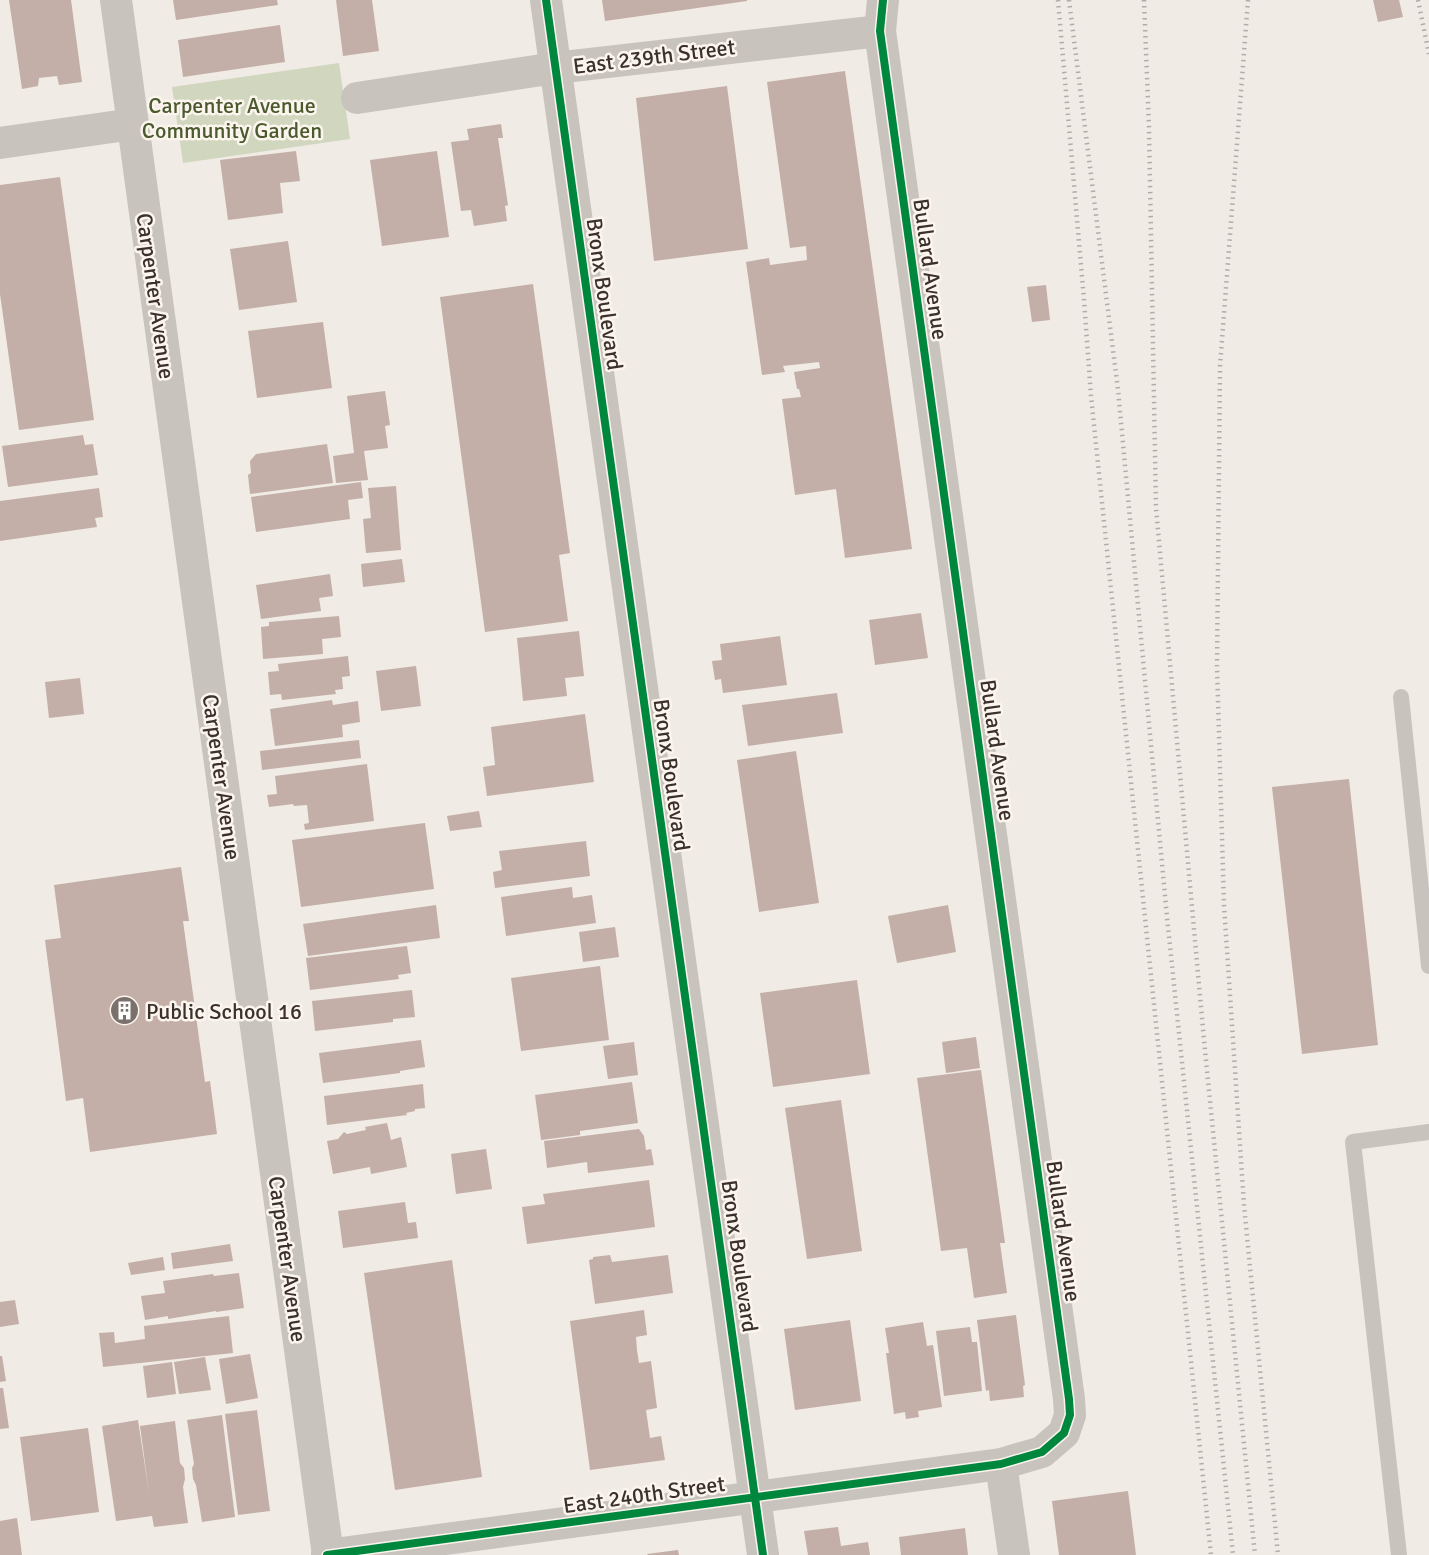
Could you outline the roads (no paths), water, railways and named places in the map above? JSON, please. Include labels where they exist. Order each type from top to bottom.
[{"type":"street","name":"Carpenter Avenue","points":[[116,0],[328,1555]]},
{"type":"street","name":"Bronx Boulevard","points":[[546,0],[763,1555]]},
{"type":"street","name":"Bullard Avenue","points":[[884,0],[880,31],[1069,1399],[1070,1415],[1064,1433],[1042,1452],[1001,1464]]},
{"type":"street","name":"East 239th Street","points":[[357,98],[555,68],[880,31]]},
{"type":"street","points":[[0,143],[133,124]]},
{"type":"street","points":[[1001,1464],[1014,1555]]},
{"type":"street","name":"East 240th Street","points":[[328,1555],[1001,1464]]},
{"type":"lane","points":[[1401,697],[1429,966]]},
{"type":"lane","points":[[1399,1555],[1353,1142],[1429,1132]]},
{"type":"railway","points":[[1058,0],[1091,396],[1211,1555]]},
{"type":"railway","points":[[1069,0],[1118,390],[1167,917],[1233,1555]]},
{"type":"railway","points":[[1144,0],[1149,127],[1156,508],[1204,1040],[1255,1555]]},
{"type":"railway","points":[[1248,0],[1220,366],[1217,666],[1224,905],[1244,1205],[1278,1555]]},
{"type":"railway","points":[[1418,0],[1429,54]]},
{"type":"place","name":"Public School 16","points":[[125,1011]]},
{"type":"park label","name":"Carpenter Avenue Community Garden","points":[[232,118]]}]
